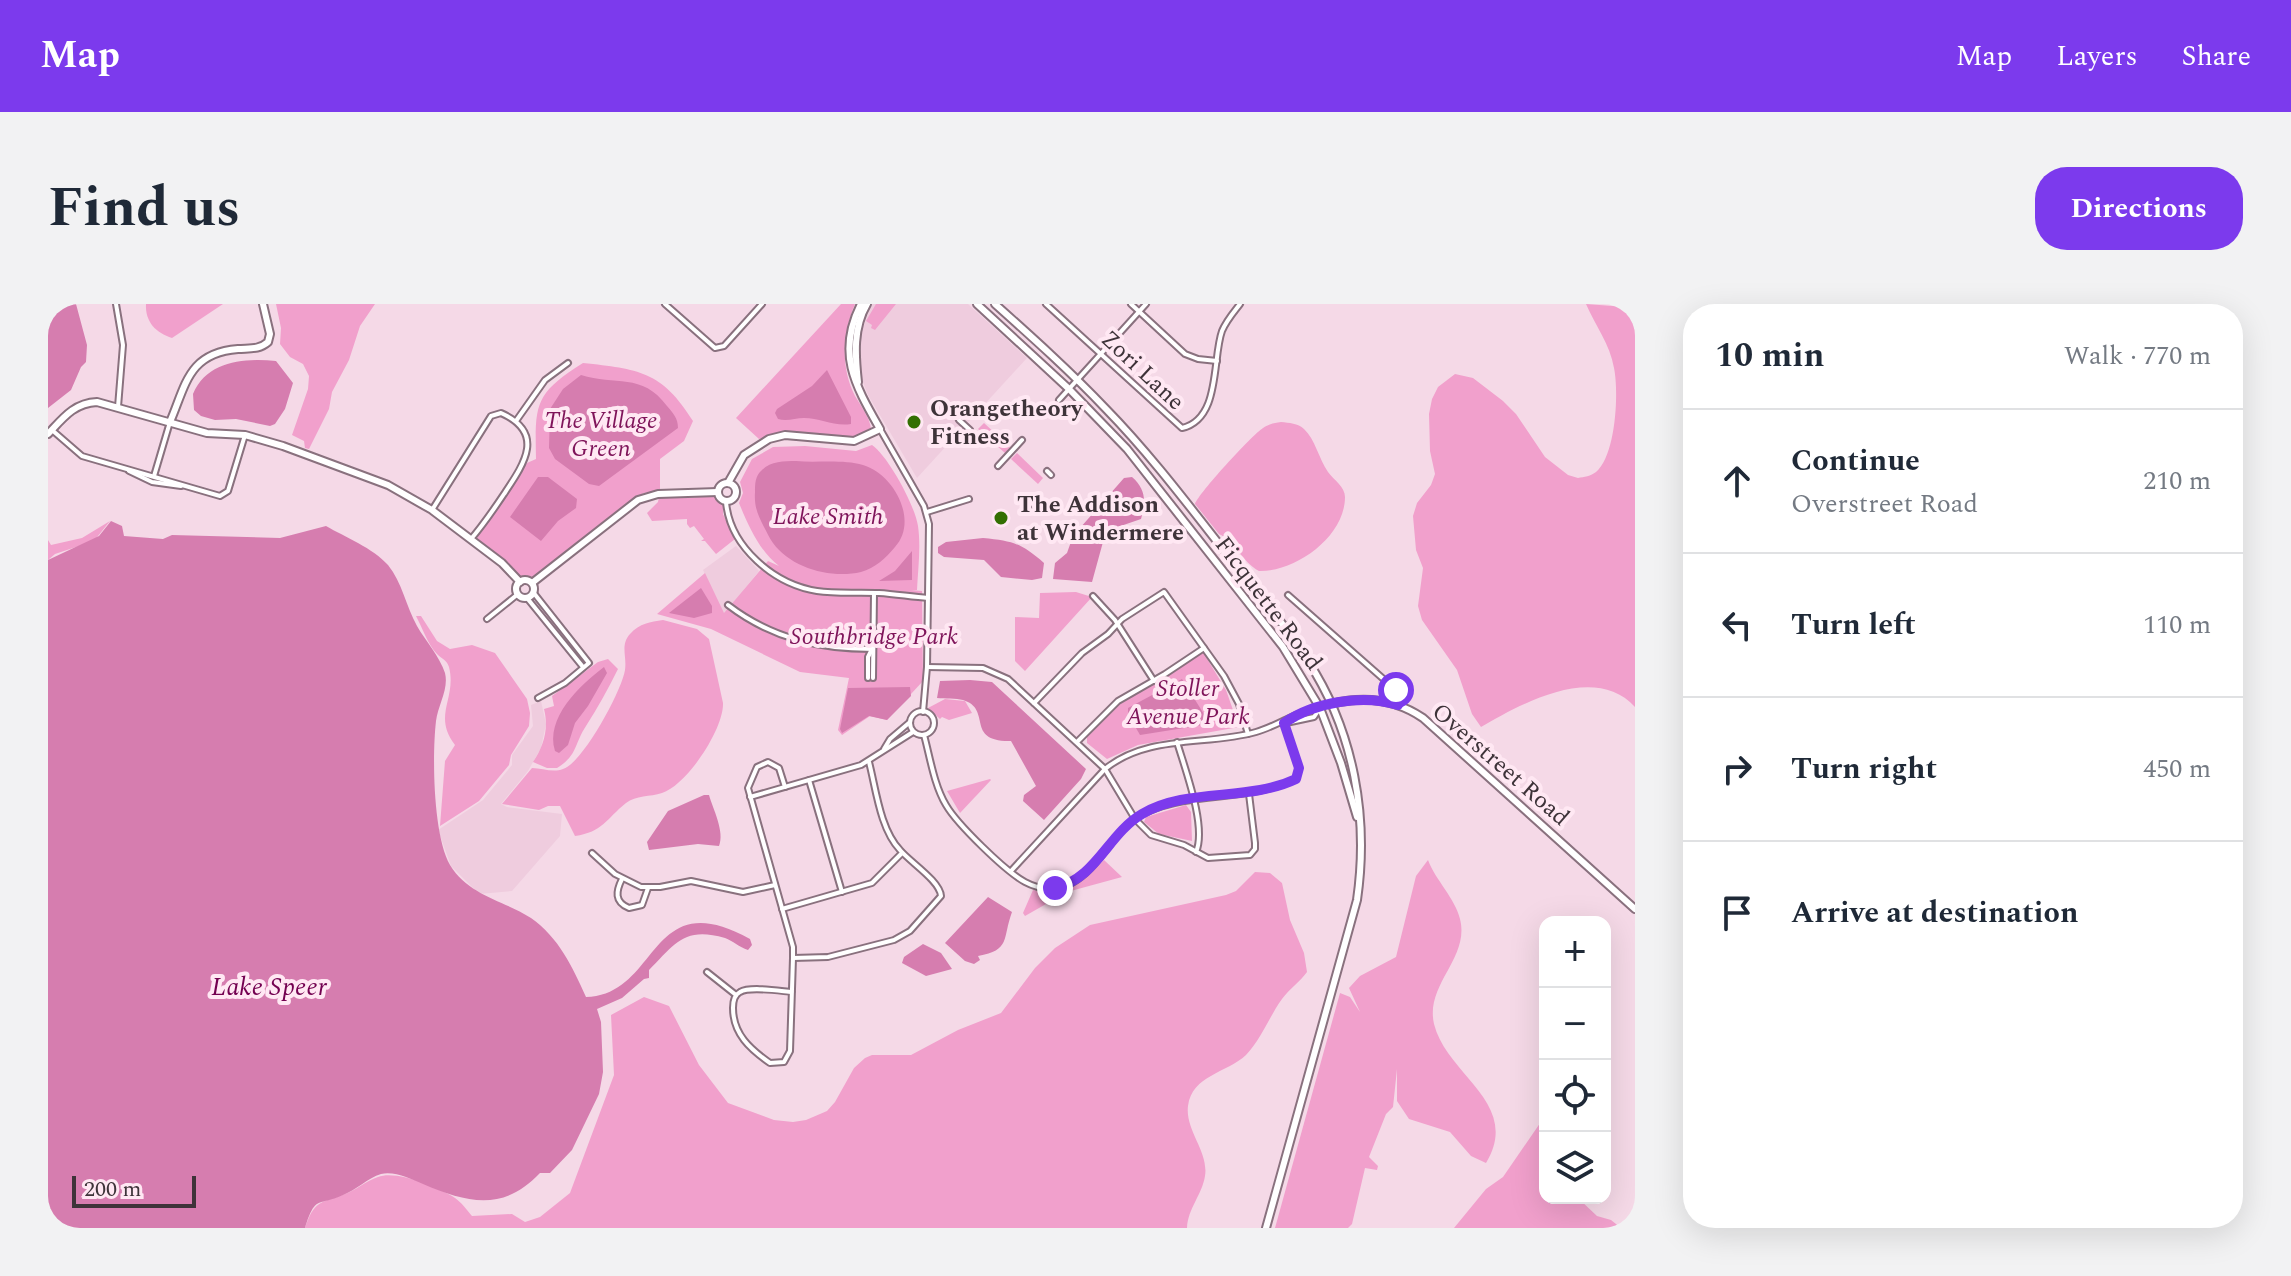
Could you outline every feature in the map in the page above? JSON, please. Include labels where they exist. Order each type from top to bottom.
[{"type":"street","points":[[116,304],[123,345],[118,407]]},
{"type":"street","points":[[154,476],[184,383],[202,361],[225,351],[258,348],[266,344],[270,334],[263,304]]},
{"type":"street","points":[[665,304],[715,348],[724,346],[762,304]]},
{"type":"street","points":[[864,304],[854,333],[859,390],[927,512],[930,535],[923,712]]},
{"type":"street","name":"Ficquette Road","points":[[977,304],[1069,389],[1116,438],[1165,495],[1290,656],[1320,708],[1353,798],[1362,860]]},
{"type":"street","name":"Ficquette Road","points":[[995,304],[1077,379],[1157,466],[1278,620],[1306,657],[1331,704],[1356,781],[1361,813],[1362,860],[1353,922],[1266,1228]]},
{"type":"street","name":"Zori Lane","points":[[1046,304],[1182,428],[1191,424],[1209,401],[1214,389],[1217,361]]},
{"type":"street","points":[[1131,304],[1185,354],[1217,361],[1223,331],[1240,304]]},
{"type":"street","points":[[1059,400],[1146,304]]},
{"type":"street","points":[[516,421],[538,388],[551,374],[568,363]]},
{"type":"street","points":[[245,435],[227,493],[218,496],[79,455],[50,432],[80,404],[97,402],[210,434],[245,435],[283,446],[388,485],[432,510],[502,563],[520,582]]},
{"type":"street","points":[[432,510],[491,416],[501,413],[516,421],[527,438],[525,460],[471,539]]},
{"type":"street","points":[[959,420],[970,430]]},
{"type":"street","points":[[880,429],[854,441],[785,435],[769,439],[744,455],[728,483],[722,485],[719,498],[726,502],[732,526],[743,545],[782,579],[815,591],[928,598]]},
{"type":"street","points":[[998,466],[1022,440]]},
{"type":"street","points":[[125,469],[157,483],[184,486]]},
{"type":"street","points":[[726,502],[732,500],[736,492],[728,483]]},
{"type":"street","points":[[532,583],[638,500],[658,494],[718,492]]},
{"type":"street","points":[[927,512],[969,499]]},
{"type":"street","points":[[1024,504],[1029,509]]},
{"type":"street","points":[[532,583],[526,580],[520,582],[516,588],[518,594],[527,598],[584,667]]},
{"type":"street","points":[[532,583],[533,592],[589,663],[565,683],[538,698]]},
{"type":"street","points":[[527,598],[533,592]]},
{"type":"street","points":[[1034,703],[1073,661],[1117,624],[1164,592],[1232,689],[1248,734]]},
{"type":"street","points":[[871,678],[874,593]]},
{"type":"street","points":[[487,619],[518,594]]},
{"type":"street","points":[[1288,595],[1396,690],[1398,705]]},
{"type":"street","points":[[1093,596],[1117,624],[1154,681]]},
{"type":"street","points":[[728,605],[763,628],[795,640],[826,647],[873,649]]},
{"type":"street","points":[[1077,742],[1112,706],[1204,648]]},
{"type":"street","points":[[927,667],[991,669],[1008,679],[1105,769],[1135,819],[1157,838],[1184,845],[1215,860],[1247,856],[1253,853],[1255,843],[1249,793]]},
{"type":"street","name":"Overstreet Road","points":[[1320,708],[1368,699],[1398,705],[1423,718],[1635,909]]},
{"type":"street","points":[[1011,871],[1105,769],[1141,751],[1177,742],[1248,734],[1320,708]]},
{"type":"street","points":[[750,797],[869,762],[913,732],[924,735],[931,731],[931,716],[923,712],[914,714],[910,722],[890,739],[883,752]]},
{"type":"street","points":[[910,722],[913,732]]},
{"type":"street","points":[[924,735],[945,804],[963,827],[1011,871],[1035,886],[1055,888],[1070,884],[1084,874],[1135,819],[1165,805],[1249,793],[1293,781],[1299,775],[1299,768],[1284,723]]},
{"type":"street","points":[[1177,742],[1200,840],[1196,852]]},
{"type":"street","points":[[793,958],[828,957],[885,943],[910,931],[939,899],[941,892],[938,886],[902,853],[888,831],[869,762]]},
{"type":"street","points":[[785,787],[777,766],[763,763],[757,767],[749,782],[750,797],[793,958],[792,992],[790,1051],[784,1062],[776,1064],[767,1061],[736,1031],[733,1002],[736,995],[748,990],[792,992]]},
{"type":"street","points":[[809,780],[842,892]]},
{"type":"street","points":[[592,853],[622,879],[648,888],[691,881],[743,892],[775,885]]},
{"type":"street","points":[[782,909],[872,883],[902,853]]},
{"type":"street","points":[[622,879],[617,897],[629,908],[642,905],[648,888]]},
{"type":"street","points":[[707,972],[736,995]]},
{"type":"shaded area","points":[[872,304],[968,304],[1027,358],[917,478],[868,395],[861,377],[859,337]]},
{"type":"shaded area","points":[[736,546],[759,571],[724,614],[703,570]]},
{"type":"shaded area","points":[[541,701],[546,724],[541,748],[528,771],[501,804],[562,814],[560,836],[512,891],[479,894],[451,866],[438,830],[483,800],[512,765],[512,755],[533,726],[531,705]]},
{"type":"green space","points":[[146,304],[223,304],[172,338],[153,326],[147,316]]},
{"type":"green space","points":[[276,304],[375,304],[360,326],[349,360],[332,392],[329,409],[309,449],[305,448],[304,441],[292,435],[308,389],[309,376],[303,364],[290,357],[280,344],[281,328]]},
{"type":"green space","points":[[841,304],[855,304],[846,338],[845,362],[850,385],[871,429],[851,438],[787,432],[759,439],[736,418]]},
{"type":"green space","points":[[876,304],[896,304],[875,330],[866,321]]},
{"type":"green space","points":[[1586,304],[1635,305],[1635,707],[1619,694],[1600,688],[1580,688],[1537,699],[1481,727],[1472,714],[1457,670],[1422,620],[1418,606],[1423,568],[1416,550],[1413,516],[1417,503],[1431,485],[1435,474],[1430,451],[1429,414],[1432,399],[1438,387],[1455,374],[1473,378],[1516,414],[1545,457],[1568,475],[1578,478],[1594,473],[1603,464],[1612,438],[1616,407],[1615,379],[1609,351]]},
{"type":"green space","name":"The Village Green","points":[[583,363],[634,371],[659,382],[682,404],[693,421],[684,441],[660,459],[660,491],[644,493],[631,500],[537,576],[521,578],[504,559],[475,540],[527,463],[536,459],[536,425],[546,392]]},
{"type":"green space","points":[[1281,422],[1299,426],[1308,433],[1328,472],[1345,493],[1343,512],[1327,538],[1302,559],[1273,570],[1259,571],[1219,534],[1195,504],[1215,477],[1257,433]]},
{"type":"green space","points":[[984,423],[1010,447],[1005,453],[978,429]]},
{"type":"green space","name":"Southbridge Park","points":[[872,445],[900,482],[918,526],[917,590],[911,590],[922,591],[923,681],[887,720],[870,716],[842,735],[838,730],[849,678],[800,672],[711,629],[657,614],[705,573],[724,613],[768,561],[779,566],[760,546],[739,503],[743,493],[740,482],[752,459],[773,447],[805,446],[856,451]]},
{"type":"green space","points":[[1017,453],[1043,478],[1038,484],[1011,459]]},
{"type":"green space","points":[[714,495],[724,505],[723,514],[735,539],[716,554],[705,541],[701,541],[704,539],[694,526],[690,528],[687,519],[652,521],[647,513],[658,502],[659,496],[689,498]]},
{"type":"green space","points":[[110,521],[94,541],[55,554],[48,560],[48,540],[51,545],[82,538]]},
{"type":"green space","points":[[1076,592],[1092,597],[1025,671],[1015,661],[1015,617],[1039,618],[1040,593]]},
{"type":"green space","points":[[416,616],[421,616],[437,641],[450,649],[472,645],[495,653],[527,699],[530,713],[529,726],[511,755],[509,765],[479,801],[440,826],[445,761],[455,745],[445,725],[451,678],[446,661],[431,646]]},
{"type":"green space","points":[[663,620],[697,629],[709,639],[723,703],[711,741],[693,768],[672,788],[630,800],[598,828],[575,836],[560,806],[539,810],[502,804],[532,768],[563,769],[581,754],[609,709],[622,680],[627,638],[641,625]]},
{"type":"green space","name":"Stoller Avenue Park","points":[[1203,652],[1226,690],[1239,727],[1138,745],[1107,759],[1087,743],[1087,737],[1120,704]]},
{"type":"green space","points":[[608,659],[618,669],[572,754],[557,768],[547,768],[533,762],[544,737],[544,709],[554,706],[552,696],[598,662]]},
{"type":"green space","points":[[945,699],[965,701],[972,713],[949,720],[940,719],[928,708]]},
{"type":"green space","points":[[991,780],[960,813],[947,791]]},
{"type":"green space","points":[[1186,805],[1191,812],[1192,841],[1159,834],[1144,822],[1146,817]]},
{"type":"green space","points":[[1104,860],[1122,877],[1067,892],[1025,916],[1023,913],[1033,890],[1054,891],[1072,886]]},
{"type":"green space","points":[[1428,860],[1458,911],[1461,933],[1454,959],[1436,996],[1434,1024],[1441,1042],[1489,1106],[1495,1123],[1495,1142],[1486,1163],[1471,1156],[1450,1132],[1409,1119],[1397,1101],[1397,1069],[1393,1107],[1386,1114],[1369,1157],[1378,1166],[1377,1170],[1365,1168],[1352,1224],[1348,1228],[1275,1228],[1340,993],[1350,997],[1360,1012],[1349,988],[1360,976],[1396,957],[1416,876]]},
{"type":"green space","points":[[1255,872],[1270,873],[1282,883],[1307,972],[1282,999],[1246,1055],[1203,1081],[1191,1096],[1188,1115],[1204,1158],[1205,1176],[1187,1228],[305,1228],[319,1204],[386,1175],[438,1189],[457,1200],[472,1216],[512,1214],[525,1222],[540,1217],[570,1193],[614,1075],[611,1015],[644,997],[669,1006],[699,1065],[728,1103],[774,1120],[806,1120],[827,1111],[854,1068],[865,1058],[872,1055],[911,1055],[958,1030],[1001,1013],[1035,968],[1055,948],[1090,925],[1226,895],[1236,891]]},
{"type":"green space","points":[[1539,1125],[1539,1204],[1584,1204],[1597,1216],[1611,1220],[1621,1228],[1454,1228],[1486,1189],[1503,1177]]},
{"type":"water","points":[[48,304],[76,304],[87,345],[86,362],[71,390],[48,408]]},
{"type":"water","points":[[239,361],[276,361],[293,383],[285,409],[275,424],[215,420],[201,416],[194,410],[193,394],[199,383],[217,368]]},
{"type":"water","points":[[827,370],[851,417],[851,424],[810,418],[778,419],[777,409],[812,386]]},
{"type":"water","points":[[581,375],[648,388],[658,395],[678,424],[678,428],[599,486],[589,484],[555,459],[549,448],[550,409],[563,389]]},
{"type":"water","name":"Lake Smith","points":[[782,461],[855,463],[874,470],[893,488],[904,512],[902,536],[895,547],[871,568],[849,574],[812,570],[790,559],[770,539],[755,502],[757,477],[769,465]]},
{"type":"water","points":[[538,477],[548,477],[577,499],[576,508],[558,521],[541,541],[510,517]]},
{"type":"water","points":[[1132,477],[1144,496],[1141,519],[1106,531],[1092,582],[1053,579],[1055,563],[1067,553],[1073,536],[1124,478]]},
{"type":"water","name":"Lake Speer","points":[[111,521],[122,526],[124,536],[163,539],[172,535],[280,538],[326,526],[367,548],[388,565],[417,626],[445,673],[436,721],[434,754],[437,815],[444,852],[450,865],[467,884],[531,918],[549,934],[564,953],[586,997],[610,992],[628,979],[673,932],[692,924],[717,925],[750,939],[752,945],[748,950],[725,938],[711,935],[699,934],[681,940],[649,970],[649,978],[622,998],[597,1009],[601,1022],[603,1072],[599,1094],[572,1150],[550,1173],[540,1173],[512,1194],[484,1200],[455,1196],[408,1178],[381,1174],[348,1193],[318,1203],[305,1228],[59,1228],[48,1223],[48,560],[99,536]]},
{"type":"water","points":[[983,538],[1009,542],[1029,551],[1044,563],[1042,578],[1001,577],[984,560],[944,557],[938,553],[938,547],[946,542]]},
{"type":"water","points":[[912,551],[912,580],[879,581],[895,571]]},
{"type":"water","points":[[701,588],[712,606],[712,613],[694,618],[669,613]]},
{"type":"water","points":[[604,667],[607,673],[575,723],[568,745],[559,753],[555,751],[555,727],[566,704]]},
{"type":"water","points":[[1182,679],[1207,719],[1203,725],[1140,735],[1128,714],[1128,708]]},
{"type":"water","points":[[940,681],[992,682],[1086,769],[1081,779],[1044,820],[1023,801],[1024,795],[1036,786],[1011,741],[988,736],[972,704],[960,699],[937,698]]},
{"type":"water","points":[[910,687],[911,696],[887,720],[869,716],[842,733],[840,729],[848,688]]},
{"type":"water","points":[[709,795],[718,820],[721,834],[719,846],[698,844],[649,850],[647,842],[668,811]]},
{"type":"water","points":[[988,897],[1012,912],[1001,947],[978,956],[980,960],[974,964],[965,961],[945,943]]},
{"type":"water","points":[[923,944],[941,953],[952,969],[926,976],[902,963],[904,957]]},
{"type":"place","name":"Orangetheory Fitness","points":[[914,422]]},
{"type":"place","name":"The Addison at Windermere","points":[[1001,518]]},
{"type":"route","points":[[1055,888],[1079,879],[1144,813],[1179,801],[1249,793],[1296,779],[1300,772],[1284,723],[1291,718],[1311,709],[1360,699],[1398,705],[1396,690]]}]
